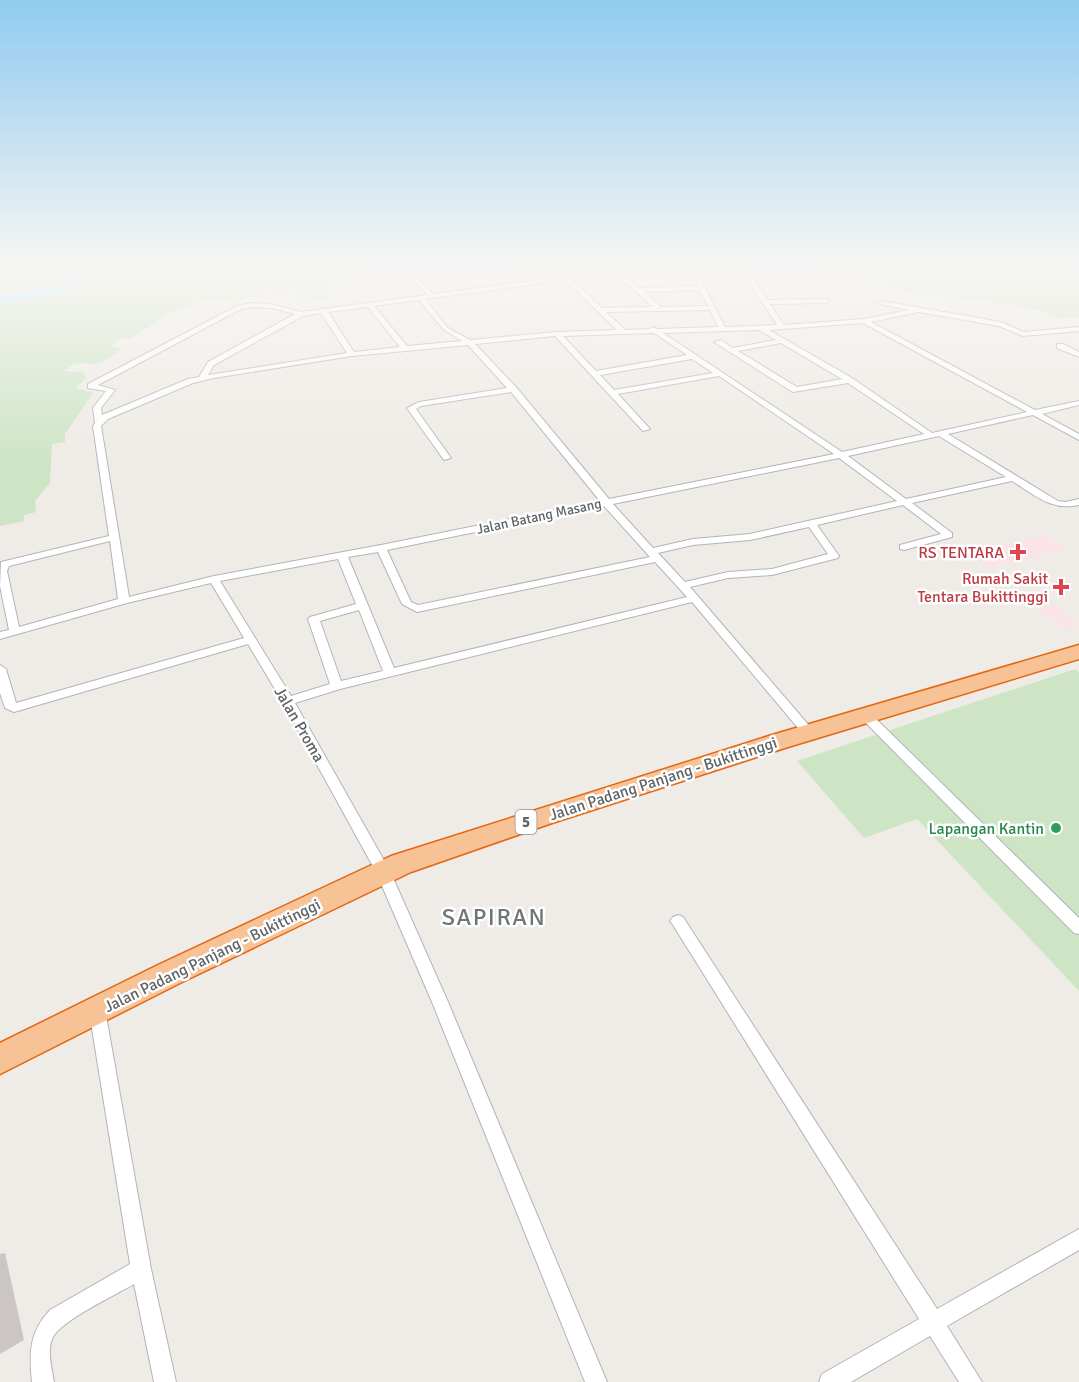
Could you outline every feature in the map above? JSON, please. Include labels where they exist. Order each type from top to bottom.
[{"type":"highway","name":"Jalan Padang Panjang - Bukittinggi","points":[[0,1059],[384,871],[543,816],[808,732],[1079,652]]},
{"type":"street","points":[[124,601],[97,426],[99,422],[97,408],[111,390],[91,386],[192,331]]},
{"type":"street","points":[[202,377],[212,364],[270,331]]},
{"type":"street","points":[[337,331],[352,354]]},
{"type":"street","points":[[391,331],[404,348]]},
{"type":"street","points":[[448,331],[470,343],[513,389],[606,502],[694,598],[808,732]]},
{"type":"street","points":[[99,422],[202,377],[404,348],[557,334],[611,331]]},
{"type":"street","points":[[657,331],[841,455],[949,534],[904,547]]},
{"type":"street","points":[[766,331],[1054,503],[1066,505],[1079,502]]},
{"type":"street","points":[[883,331],[1079,437]]},
{"type":"street","points":[[1017,331],[1023,334],[1051,331]]},
{"type":"street","points":[[557,334],[646,429]]},
{"type":"street","points":[[731,350],[781,341]]},
{"type":"street","points":[[718,342],[796,390],[849,380]]},
{"type":"street","points":[[1060,346],[1079,355]]},
{"type":"street","points":[[593,374],[694,356]]},
{"type":"street","points":[[612,393],[720,374]]},
{"type":"street","points":[[447,458],[411,408],[419,404],[513,389]]},
{"type":"street","name":"Jalan Batang Masang","points":[[0,636],[124,601],[214,579],[342,556],[841,455],[1079,402]]},
{"type":"street","points":[[381,548],[407,604],[417,609],[655,555],[693,542],[750,537],[1012,478]]},
{"type":"street","points":[[682,586],[728,574],[772,572],[834,556],[810,523]]},
{"type":"street","points":[[15,632],[2,571],[5,564],[115,537]]},
{"type":"street","points":[[342,556],[390,673]]},
{"type":"street","name":"Jalan Proma","points":[[214,579],[288,701],[384,871],[596,1382]]},
{"type":"street","points":[[288,701],[337,686],[694,598]]},
{"type":"street","points":[[337,686],[314,619],[363,606]]},
{"type":"street","points":[[0,669],[9,705],[14,708],[249,640]]},
{"type":"street","points":[[866,716],[1079,928]]},
{"type":"street","points":[[678,921],[972,1382]]},
{"type":"street","points":[[97,1010],[141,1269],[165,1382]]},
{"type":"street","points":[[830,1382],[1079,1239]]},
{"type":"street","points":[[43,1382],[39,1344],[46,1327],[57,1317],[141,1269]]},
{"type":"shaded area","name":"RS TENTARA","points":[[1045,536],[1065,550],[990,568],[970,553]]},
{"type":"shaded area","points":[[1051,604],[1079,625],[1065,629],[1037,609]]},
{"type":"green space","points":[[0,331],[142,331],[132,338],[122,338],[110,346],[121,349],[100,364],[75,363],[64,371],[83,372],[87,377],[76,388],[93,393],[65,434],[65,442],[52,444],[50,483],[35,501],[36,512],[24,515],[24,521],[0,526]]},
{"type":"green space","points":[[1075,669],[1079,672],[1079,991],[917,819],[864,838],[797,761]]},
{"type":"building","points":[[5,1253],[24,1340],[0,1354],[0,1254]]},
{"type":"place","name":"RS TENTARA","points":[[1018,552]]},
{"type":"place","name":"Rumah Sakit Tentara Bukittinggi","points":[[1061,587]]},
{"type":"place","name":"Lapangan Kantin","points":[[1056,828]]},
{"type":"district","name":"SAPIRAN","points":[[494,917]]}]
